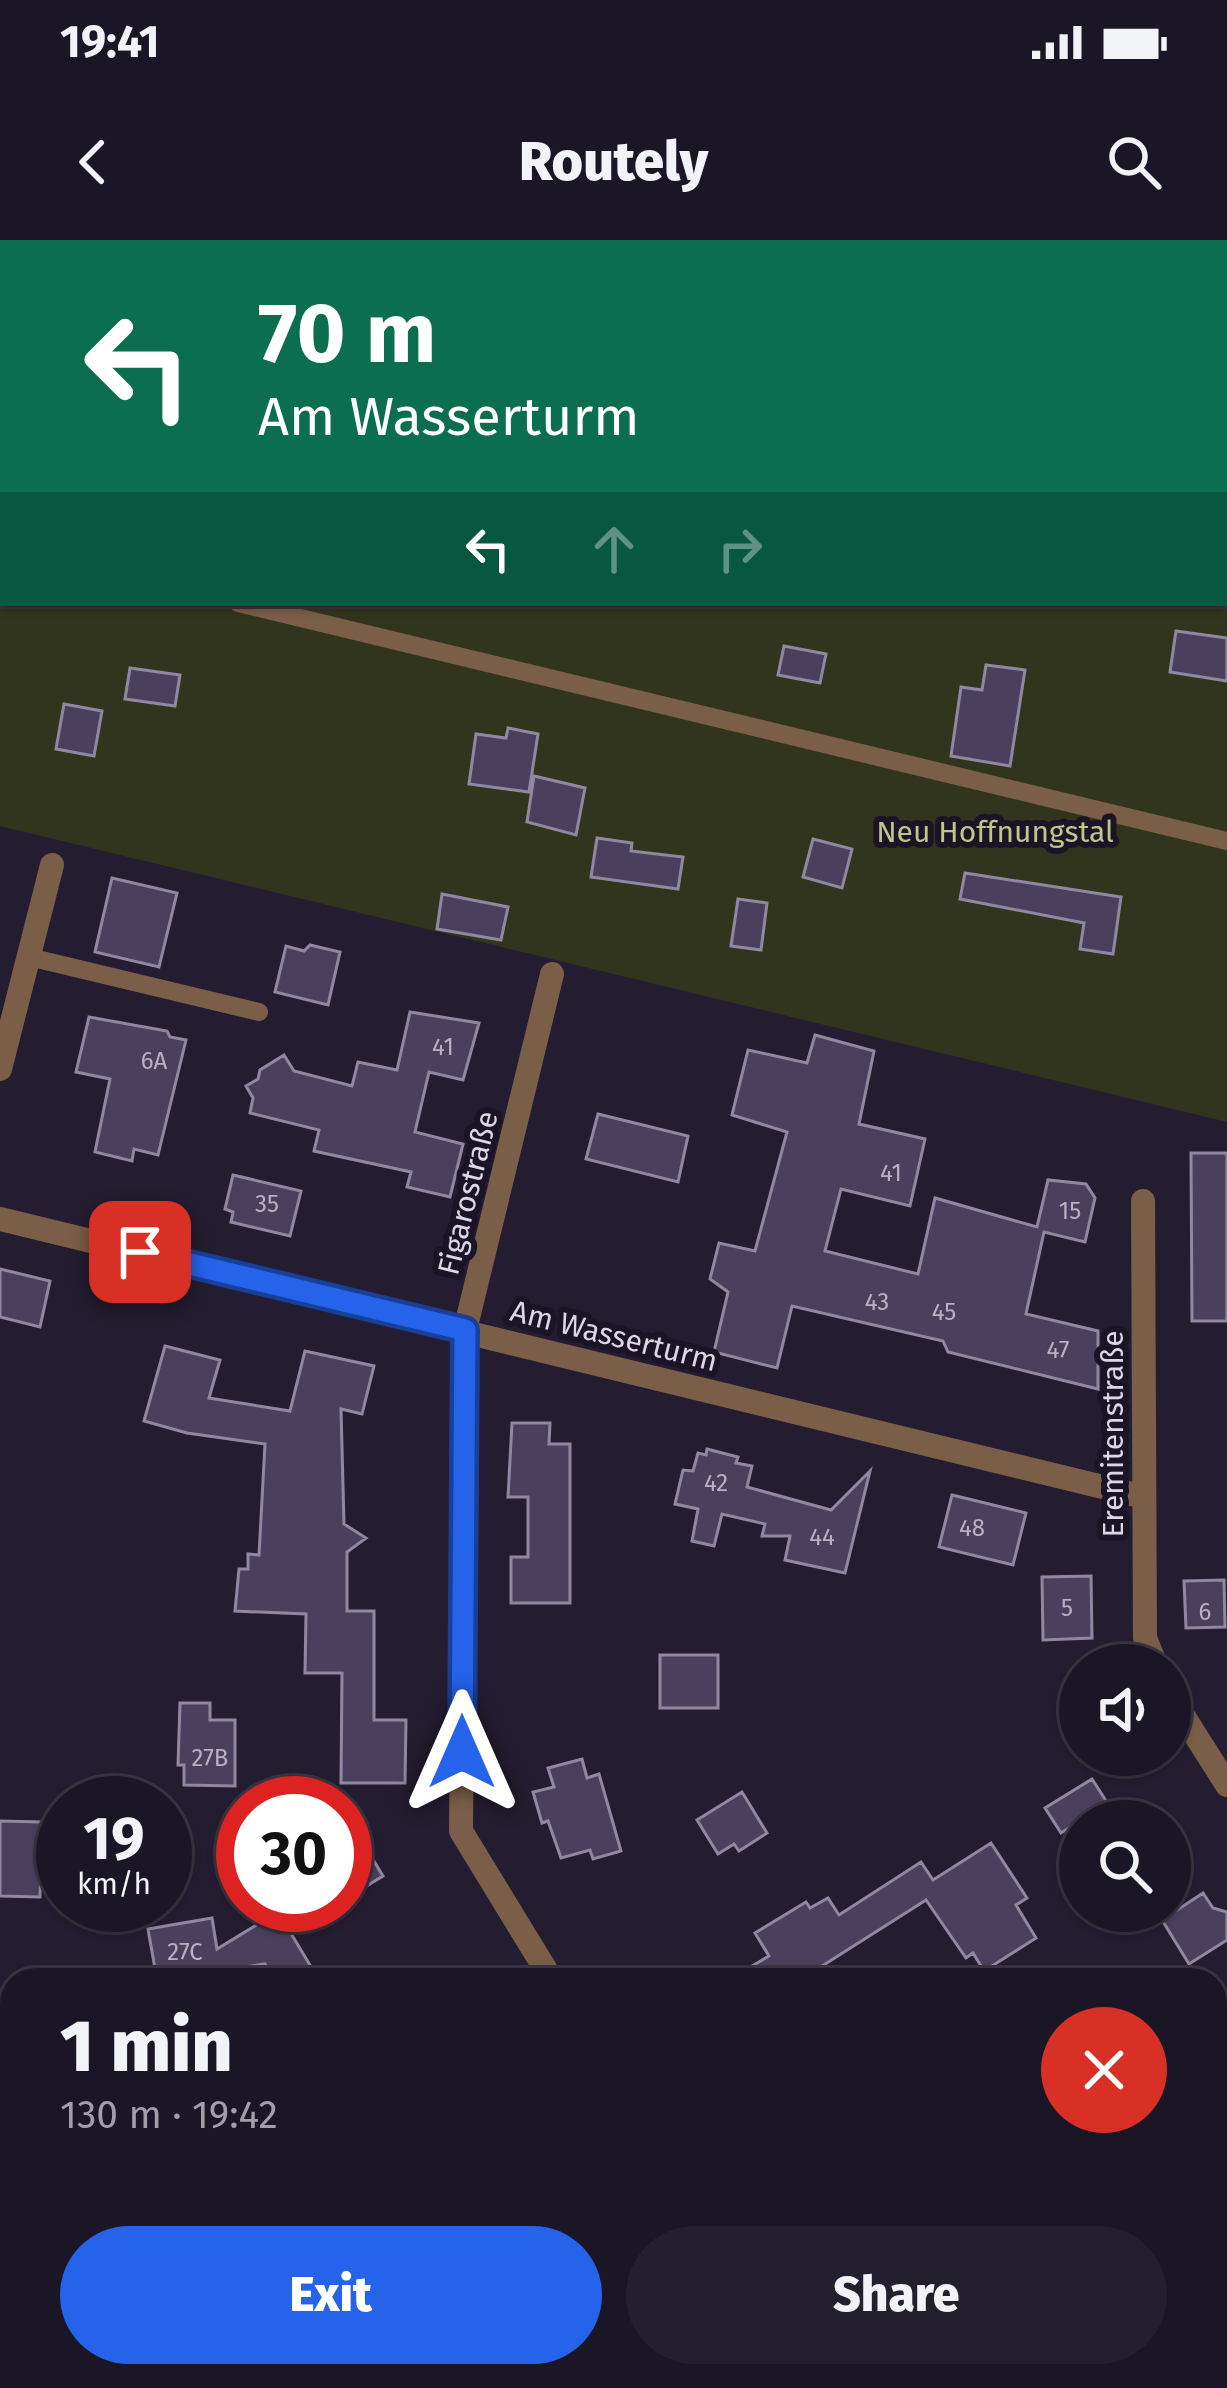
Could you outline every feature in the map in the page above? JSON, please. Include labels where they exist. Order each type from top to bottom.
[{"type":"street","points":[[0,1069],[52,865]]},
{"type":"street","name":"Figarostraße","points":[[545,1968],[461,1831],[465,1330],[552,974]]},
{"type":"street","name":"Eremitenstraße","points":[[1143,1201],[1147,1644]]},
{"type":"street","name":"Am Wasserturm","points":[[0,1219],[1144,1497]]},
{"type":"street","points":[[1191,1728],[1227,1785]]},
{"type":"lane","points":[[250,606],[1227,842]]},
{"type":"lane","points":[[29,957],[259,1012]]},
{"type":"green space","name":"Neu Hoffnungstal","points":[[0,606],[1227,606],[1227,1122],[0,826]]},
{"type":"building","points":[[1176,631],[1227,638],[1227,681],[1170,672]]},
{"type":"building","points":[[784,646],[826,654],[820,683],[778,675]]},
{"type":"building","points":[[986,665],[1025,670],[1010,766],[951,756],[961,687],[982,690]]},
{"type":"building","points":[[130,668],[180,675],[175,706],[125,699]]},
{"type":"building","points":[[64,704],[102,711],[94,756],[56,749]]},
{"type":"building","points":[[508,728],[538,734],[529,792],[469,784],[476,734],[506,738]]},
{"type":"building","points":[[534,776],[585,788],[576,835],[527,822]]},
{"type":"building","points":[[597,838],[632,843],[631,851],[683,857],[678,889],[591,877]]},
{"type":"building","points":[[813,839],[852,849],[842,888],[803,877]]},
{"type":"building","points":[[965,873],[1121,897],[1113,954],[1080,949],[1084,923],[960,899]]},
{"type":"building","points":[[112,878],[177,893],[159,967],[95,952]]},
{"type":"building","points":[[442,894],[508,907],[501,940],[437,929]]},
{"type":"building","points":[[738,899],[767,903],[761,950],[731,946]]},
{"type":"building","points":[[310,945],[340,952],[328,1005],[275,992],[286,946],[304,951]]},
{"type":"building","points":[[410,1012],[479,1023],[463,1080],[429,1072],[415,1132],[463,1144],[450,1197],[407,1187],[411,1172],[314,1151],[319,1130],[250,1113],[253,1098],[246,1086],[284,1055],[294,1071],[352,1086],[358,1062],[397,1070]]},
{"type":"building","points":[[89,1017],[167,1031],[170,1037],[186,1040],[158,1155],[134,1149],[132,1161],[95,1152],[110,1079],[76,1072]]},
{"type":"building","points":[[815,1035],[874,1051],[859,1124],[925,1139],[910,1206],[841,1189],[825,1251],[918,1274],[935,1198],[1037,1227],[1048,1180],[1086,1184],[1095,1198],[1085,1242],[1044,1232],[1026,1314],[1098,1331],[1098,1389],[948,1352],[943,1341],[792,1306],[777,1368],[714,1352],[728,1292],[710,1279],[719,1243],[755,1251],[787,1132],[732,1115],[748,1050],[807,1063]]},
{"type":"building","points":[[598,1114],[688,1136],[678,1182],[586,1159]]},
{"type":"building","points":[[1191,1153],[1227,1153],[1227,1321],[1192,1321]]},
{"type":"building","points":[[233,1175],[301,1191],[290,1236],[231,1222],[233,1212],[225,1209]]},
{"type":"building","points":[[0,1269],[50,1281],[40,1327],[0,1317]]},
{"type":"building","points":[[165,1346],[220,1360],[209,1398],[290,1411],[305,1351],[374,1366],[362,1414],[341,1409],[344,1524],[366,1538],[347,1552],[347,1611],[374,1611],[374,1720],[406,1720],[405,1783],[341,1776],[342,1673],[305,1673],[306,1614],[235,1611],[239,1569],[248,1569],[248,1554],[259,1555],[265,1444],[187,1433],[144,1421]]},
{"type":"building","points":[[512,1423],[550,1423],[549,1444],[570,1444],[570,1603],[511,1603],[511,1557],[528,1557],[528,1497],[508,1497]]},
{"type":"building","points":[[707,1449],[752,1466],[747,1487],[831,1510],[870,1471],[845,1573],[785,1560],[790,1536],[762,1536],[765,1524],[722,1514],[714,1546],[692,1541],[698,1509],[675,1504],[683,1470],[693,1471],[698,1453],[706,1455]]},
{"type":"building","points":[[952,1495],[1026,1513],[1013,1565],[939,1547]]},
{"type":"building","points":[[1091,1576],[1092,1638],[1043,1640],[1042,1577]]},
{"type":"building","points":[[1224,1580],[1225,1627],[1186,1628],[1184,1581]]},
{"type":"building","points":[[660,1655],[718,1655],[718,1708],[660,1708]]},
{"type":"building","points":[[180,1703],[210,1703],[210,1720],[235,1720],[235,1776],[216,1776],[216,1786],[192,1785],[192,1776],[184,1776],[184,1765],[178,1765]]},
{"type":"building","points":[[582,1759],[587,1778],[599,1774],[621,1851],[593,1859],[590,1850],[561,1858],[548,1821],[542,1823],[533,1792],[554,1787],[548,1768]]},
{"type":"building","points":[[1092,1779],[1106,1800],[1059,1800],[1059,1830],[1045,1808]]},
{"type":"building","points":[[742,1792],[767,1833],[739,1851],[734,1844],[718,1854],[697,1820]]},
{"type":"building","points":[[0,1821],[36,1822],[36,1897],[0,1896]]},
{"type":"building","points":[[991,1843],[1027,1898],[1016,1905],[1036,1938],[982,1968],[973,1953],[966,1958],[926,1900],[819,1968],[748,1968],[769,1956],[755,1933],[806,1902],[810,1908],[828,1898],[839,1915],[921,1862],[933,1880]]},
{"type":"building","points":[[372,1858],[383,1876],[372,1883]]},
{"type":"building","points":[[1203,1893],[1213,1908],[1227,1912],[1227,1940],[1189,1964],[1169,1932],[1191,1932],[1191,1901]]},
{"type":"building","points":[[212,1918],[217,1949],[245,1932],[290,1932],[312,1968],[268,1968],[265,1964],[155,1968],[149,1932],[192,1932],[192,1921]]},
{"type":"route","points":[[140,1252],[465,1330],[462,1752]]}]
